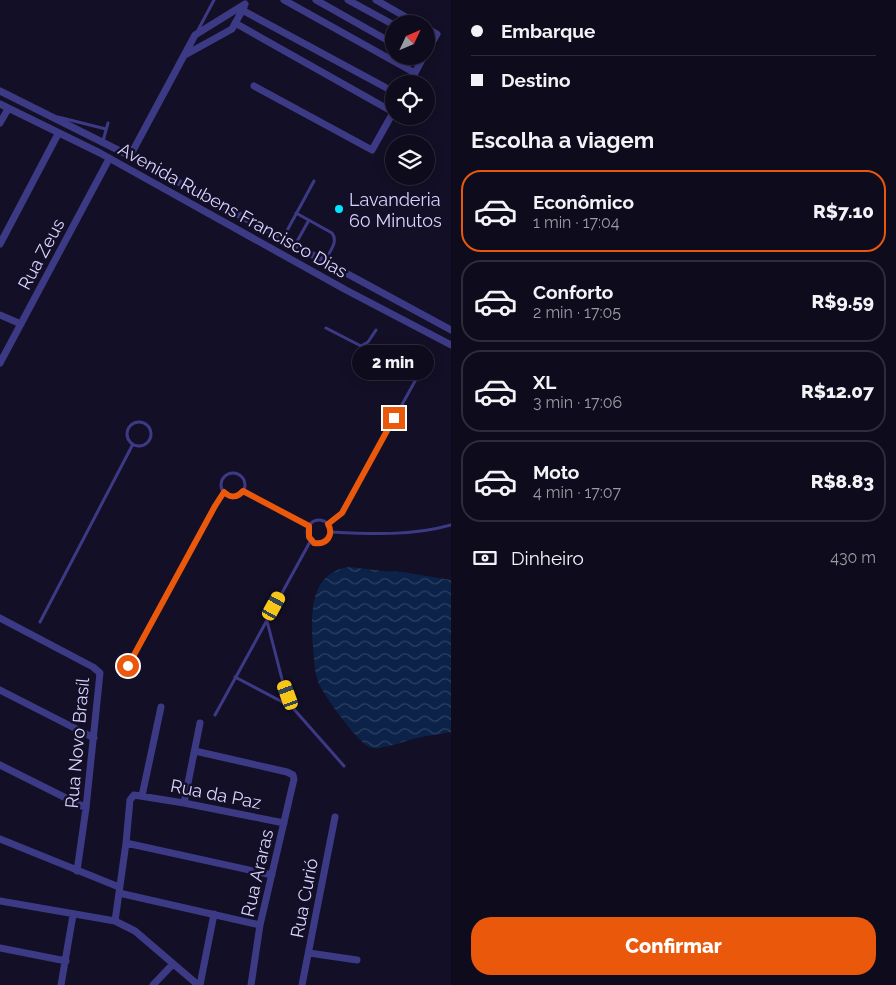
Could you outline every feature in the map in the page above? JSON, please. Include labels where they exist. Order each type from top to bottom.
[{"type":"street","points":[[284,0],[415,72]]},
{"type":"street","points":[[316,0],[385,39]]},
{"type":"street","points":[[348,0],[385,20]]},
{"type":"street","points":[[376,0],[402,15]]},
{"type":"street","points":[[130,156],[195,35],[245,4]]},
{"type":"street","points":[[185,54],[232,29],[245,4]]},
{"type":"street","points":[[245,4],[385,87]]},
{"type":"street","points":[[235,22],[385,107]]},
{"type":"street","points":[[414,75],[418,65]]},
{"type":"street","points":[[254,86],[372,150],[386,125]]},
{"type":"street","name":"Avenida Rubens Francisco Dias","points":[[0,91],[102,141],[451,330]]},
{"type":"street","name":"Avenida Rubens Francisco Dias","points":[[0,104],[109,159],[346,290],[451,345]]},
{"type":"street","points":[[0,123],[8,109]]},
{"type":"street","points":[[0,244],[58,134]]},
{"type":"street","name":"Rua Zeus","points":[[0,363],[109,159]]},
{"type":"street","points":[[0,315],[21,324]]},
{"type":"street","name":"Rua Novo Brasíl","points":[[0,618],[98,669],[101,677],[77,871]]},
{"type":"street","points":[[0,690],[94,738]]},
{"type":"street","points":[[115,921],[130,800],[134,795],[142,796],[161,707]]},
{"type":"street","points":[[184,803],[200,723]]},
{"type":"street","name":"Rua Araras","points":[[195,750],[287,772],[294,779],[260,925],[251,985]]},
{"type":"street","points":[[0,765],[86,808]]},
{"type":"street","name":"Rua da Paz","points":[[142,796],[284,823]]},
{"type":"street","name":"Rua Curió","points":[[302,985],[335,817]]},
{"type":"street","points":[[0,839],[119,890],[260,925]]},
{"type":"street","points":[[126,842],[272,875]]},
{"type":"street","points":[[0,901],[115,921],[135,931],[199,985],[214,914]]},
{"type":"street","points":[[61,985],[73,915]]},
{"type":"street","points":[[0,948],[66,961]]},
{"type":"street","points":[[309,953],[357,960]]},
{"type":"street","points":[[153,985],[173,964]]},
{"type":"lane","points":[[195,35],[214,0]]},
{"type":"lane","points":[[44,113],[106,129]]},
{"type":"lane","points":[[102,141],[108,123]]},
{"type":"lane","points":[[282,238],[314,181]]},
{"type":"lane","points":[[296,213],[335,236],[335,241],[325,261]]},
{"type":"lane","points":[[295,245],[309,220]]},
{"type":"lane","points":[[326,328],[361,346],[368,342],[376,330]]},
{"type":"lane","points":[[328,524],[342,513],[430,354]]},
{"type":"lane","points":[[138,423],[145,424],[150,430],[149,440],[144,445],[133,444],[127,436],[129,428],[138,423]]},
{"type":"lane","points":[[40,622],[133,444]]},
{"type":"lane","points":[[232,473],[242,478],[244,484],[243,491],[237,496],[230,496],[224,492],[221,486],[223,479],[232,473]]},
{"type":"lane","points":[[243,491],[309,526]]},
{"type":"lane","points":[[128,666],[224,492]]},
{"type":"lane","points":[[316,520],[324,521],[328,524],[331,532],[325,542],[318,544],[311,540],[308,534],[309,526],[316,520]]},
{"type":"lane","points":[[331,532],[412,532],[432,530],[451,525]]},
{"type":"lane","points":[[215,715],[311,540]]},
{"type":"lane","points":[[266,620],[283,683],[292,707],[344,766]]},
{"type":"lane","points":[[235,677],[292,707]]},
{"type":"water","points":[[350,567],[403,572],[451,580],[451,732],[421,737],[379,748],[370,747],[356,736],[334,708],[319,684],[315,670],[312,634],[315,596],[327,577],[337,571]]},
{"type":"place","name":"Lavanderia 60 Minutos","points":[[339,209]]},
{"type":"route","points":[[128,666],[224,492],[226,495],[234,497],[243,491],[309,526],[308,534],[314,543],[325,542],[331,532],[328,524],[342,513],[394,418]]}]
